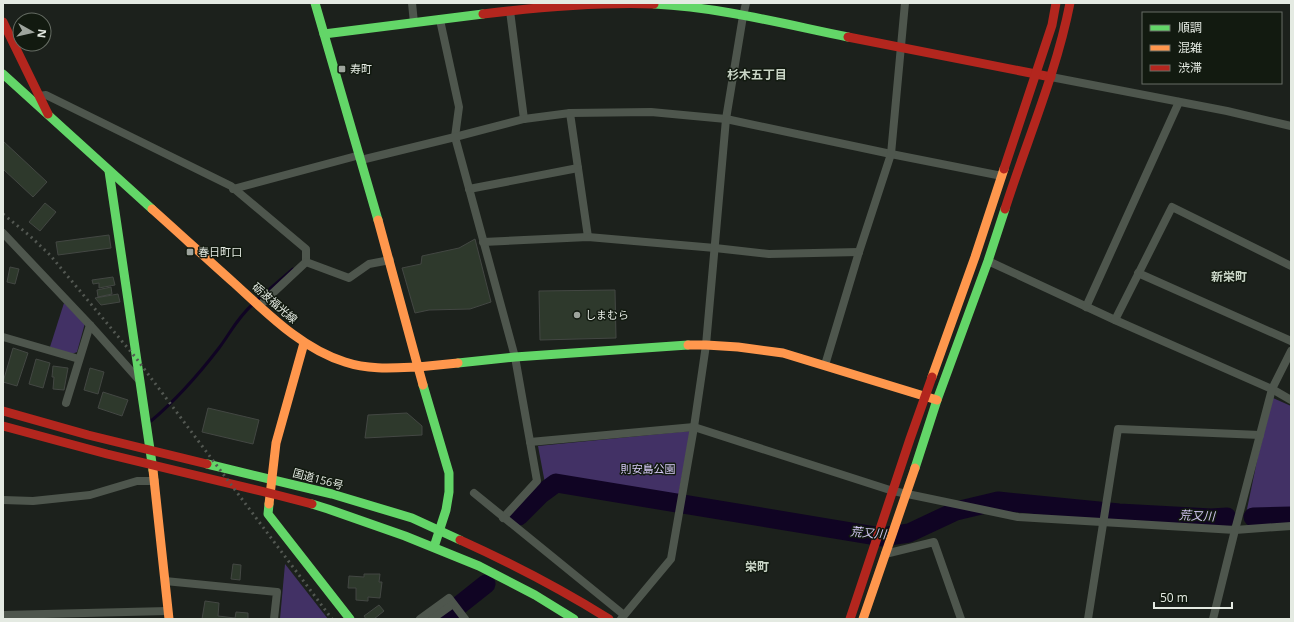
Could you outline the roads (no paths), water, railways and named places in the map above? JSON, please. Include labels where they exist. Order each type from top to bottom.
[{"type":"main road","points":[[315,3],[390,260],[418,367],[449,473],[451,488],[447,510],[441,531],[434,547]]},
{"type":"main road","points":[[324,34],[510,11],[587,4],[626,3],[670,5],[718,11],[1050,77]]},
{"type":"main road","points":[[850,619],[925,397],[975,257],[1052,25],[1056,3]]},
{"type":"main road","points":[[863,619],[937,400],[988,261],[1050,77],[1065,28],[1070,3]]},
{"type":"main road","points":[[3,22],[48,114]]},
{"type":"main road","name":"砺波福光線","points":[[3,74],[285,329],[304,343],[330,357],[359,366],[389,369],[515,357],[669,346],[738,346],[783,353],[937,400]]},
{"type":"main road","points":[[109,171],[155,481],[169,615]]},
{"type":"main road","points":[[304,343],[276,443],[268,514],[350,619]]},
{"type":"main road","name":"国道156号","points":[[3,410],[88,435],[332,494],[412,518],[535,576],[610,619]]},
{"type":"main road","points":[[3,426],[107,454],[277,494],[328,509],[434,547],[479,566],[535,595],[574,619]]},
{"type":"street","points":[[412,3],[414,23]]},
{"type":"street","points":[[474,493],[622,617],[671,559],[694,427],[706,345],[726,119],[746,3]]},
{"type":"street","points":[[825,365],[859,252],[891,154],[905,3]]},
{"type":"street","points":[[510,11],[524,119]]},
{"type":"street","points":[[440,20],[459,107],[455,138],[515,357],[537,481],[503,518]]},
{"type":"street","points":[[1050,77],[1228,111],[1291,126]]},
{"type":"street","points":[[39,96],[46,94],[233,189],[306,249],[306,262],[259,306]]},
{"type":"street","points":[[1086,307],[1179,102]]},
{"type":"street","points":[[233,189],[360,157],[455,138],[524,119],[570,113],[651,112],[726,119],[1002,176]]},
{"type":"street","points":[[570,113],[588,237]]},
{"type":"street","points":[[469,189],[578,168]]},
{"type":"street","points":[[1115,320],[1172,207],[1291,266]]},
{"type":"street","points":[[3,233],[90,325],[140,381]]},
{"type":"street","points":[[484,242],[588,237],[769,254],[859,252]]},
{"type":"street","points":[[306,262],[349,278],[369,264],[390,260]]},
{"type":"street","points":[[988,261],[1086,307],[1272,389],[1291,400]]},
{"type":"street","points":[[1138,274],[1291,341]]},
{"type":"street","points":[[66,404],[90,325]]},
{"type":"street","points":[[3,336],[79,359]]},
{"type":"street","points":[[1214,619],[1235,530],[1272,389],[1291,351]]},
{"type":"street","points":[[530,442],[694,427],[893,491],[1018,518],[1235,530],[1291,526]]},
{"type":"street","points":[[1088,619],[1118,429],[1260,435]]},
{"type":"street","points":[[3,500],[33,501],[90,495],[137,481],[155,481]]},
{"type":"street","points":[[885,554],[934,542],[961,619]]},
{"type":"street","points":[[165,581],[277,592],[274,619]]},
{"type":"street","points":[[420,619],[449,598],[465,619]]},
{"type":"street","points":[[432,619],[453,604]]},
{"type":"street","points":[[3,615],[169,615]]},
{"type":"waterway","points":[[257,300],[293,269]]},
{"type":"waterway","points":[[151,421],[178,396],[195,377],[219,348],[238,320],[253,304]]},
{"type":"waterway","name":"荒又川","points":[[519,516],[541,494],[556,483],[882,537],[909,533],[956,511],[998,501],[1119,513],[1211,518],[1227,517]]},
{"type":"waterway","name":"荒又川","points":[[1253,517],[1291,516]]},
{"type":"waterway","name":"荒又川","points":[[442,619],[486,584]]},
{"type":"railway","points":[[3,214],[50,255],[136,358],[332,619]]},
{"type":"place","name":"寿町","points":[[342,69]]},
{"type":"place","name":"春日町口","points":[[190,252]]},
{"type":"place","name":"しまむら","points":[[577,315]]},
{"type":"district","name":"杉木五丁目","points":[[757,75]]},
{"type":"district","name":"新栄町","points":[[1229,277]]},
{"type":"district","name":"栄町","points":[[757,567]]},
{"type":"park label","name":"則安島公園","points":[[648,469]]}]
